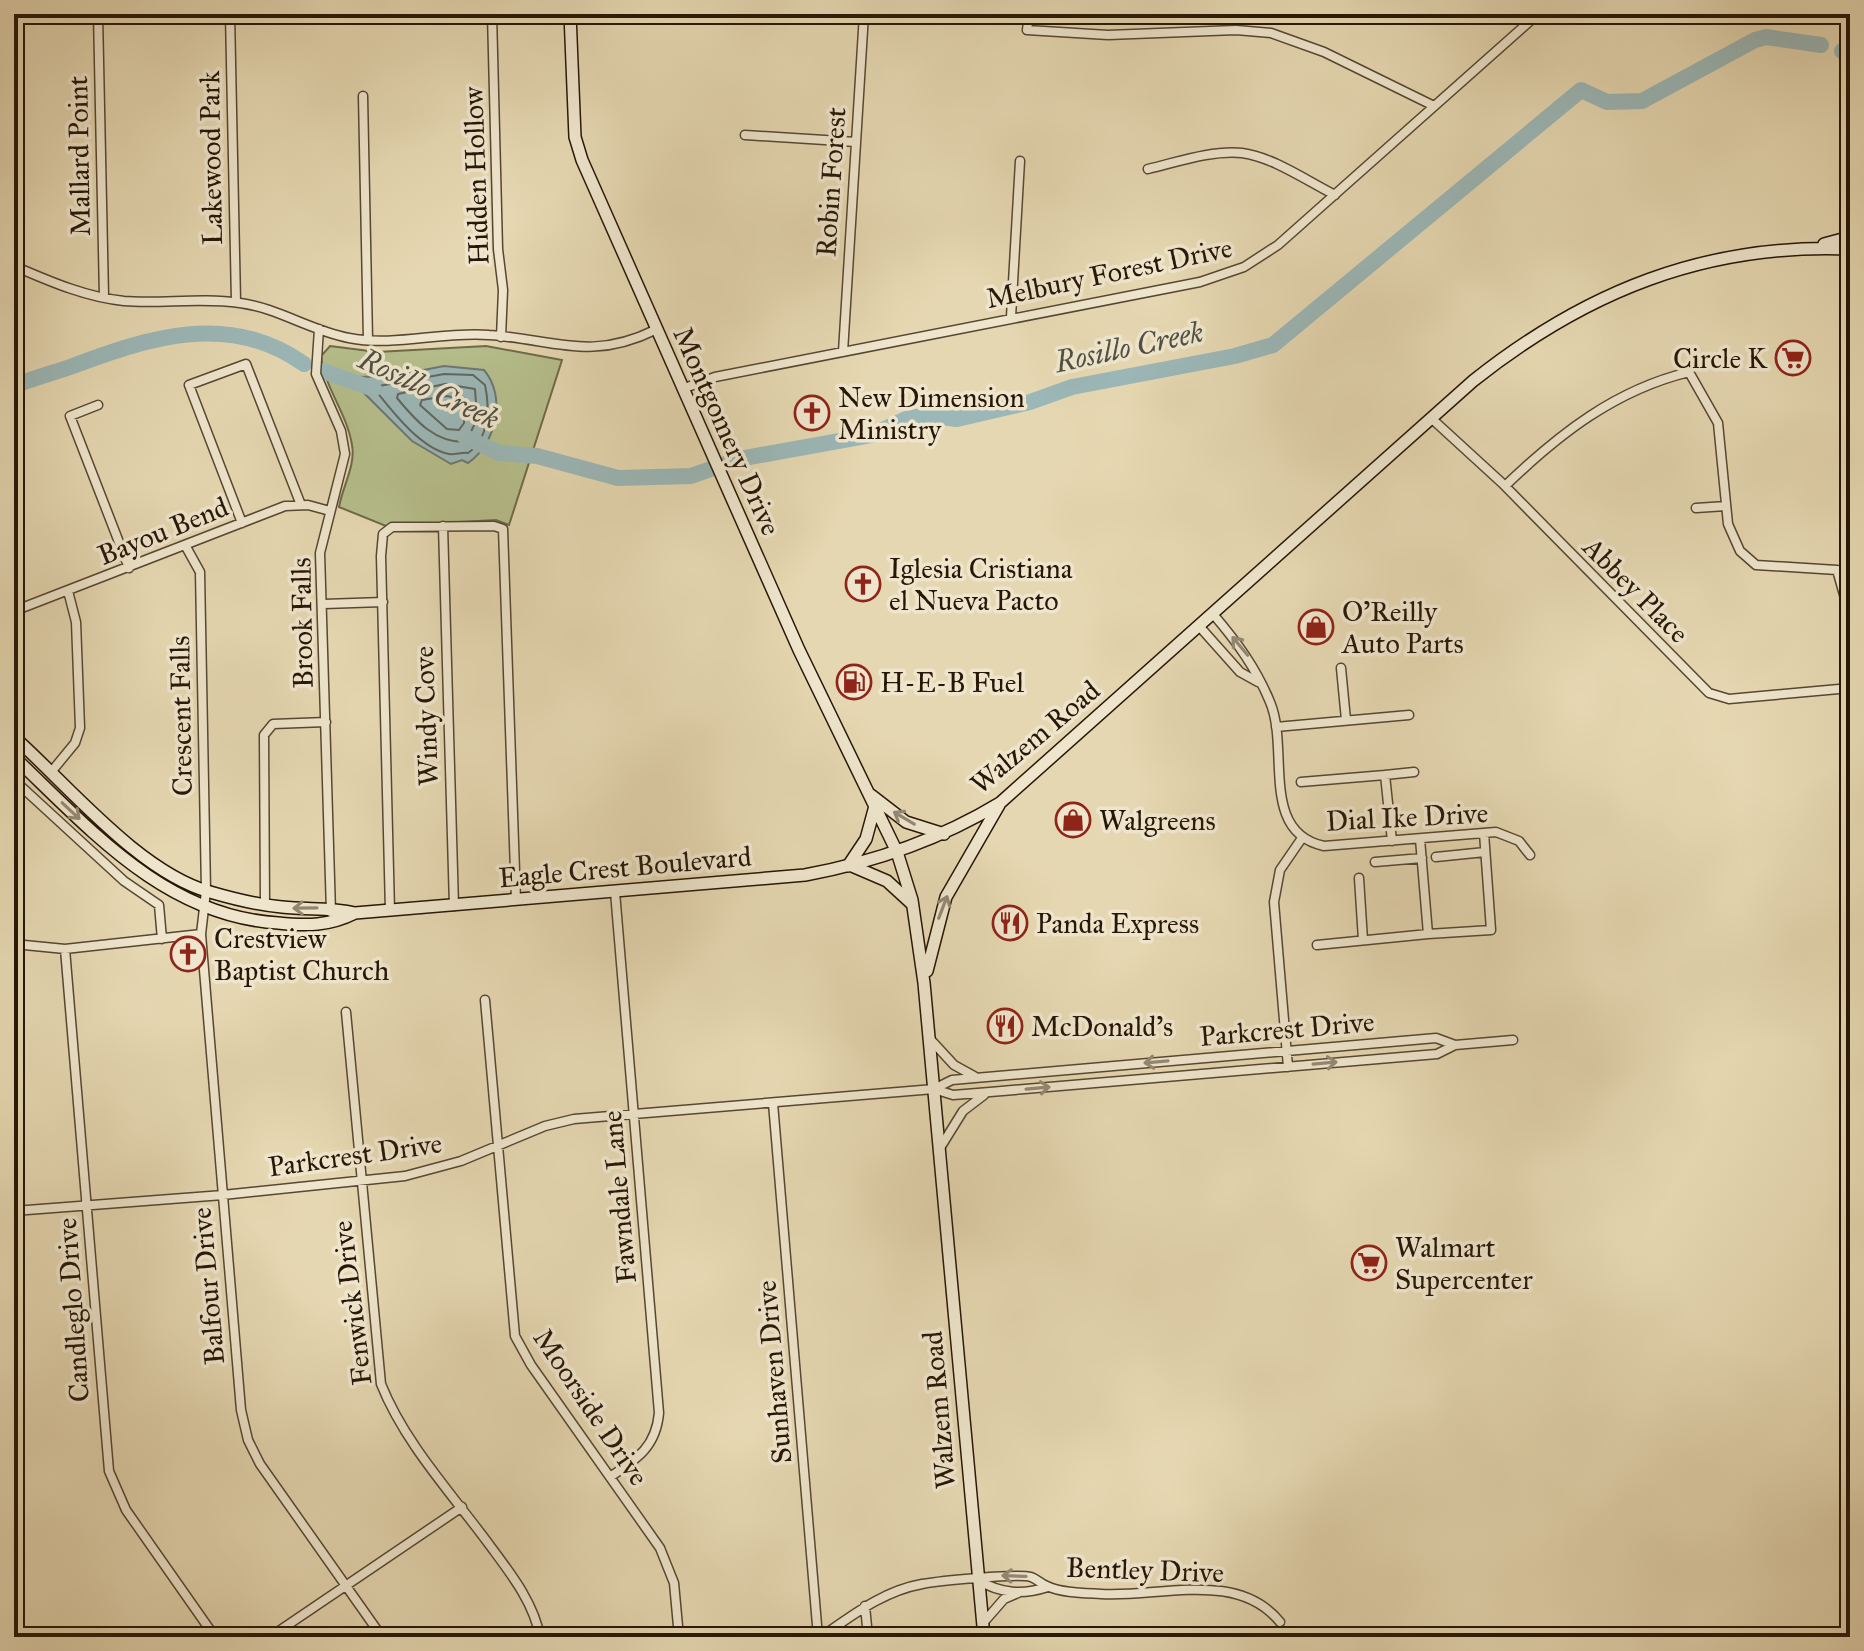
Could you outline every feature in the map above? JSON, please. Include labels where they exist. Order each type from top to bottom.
[{"type":"main road","name":"Montgomery Drive","points":[[570,14],[575,137],[655,330],[724,484],[897,852]]},
{"type":"main road","points":[[1808,248],[1850,237]]},
{"type":"main road","name":"Walzem Road","points":[[984,1637],[924,983],[913,904],[897,852],[944,834],[1000,803],[1431,418],[1514,349],[1551,324],[1604,298],[1688,265],[1754,251],[1850,249]]},
{"type":"main road","name":"Eagle Crest Boulevard","points":[[14,737],[139,851],[206,891],[265,905],[331,907],[355,913],[454,906],[805,875],[849,867],[897,852]]},
{"type":"main road","name":"Eagle Crest Boulevard","points":[[14,757],[132,866],[164,887],[205,907],[271,923],[332,925],[355,913]]},
{"type":"main road","points":[[869,793],[906,822],[944,834]]},
{"type":"main road","points":[[924,983],[946,897],[1000,803]]},
{"type":"main road","points":[[875,805],[866,839],[849,867],[887,881],[913,904]]},
{"type":"street","name":"Mallard Point","points":[[98,14],[104,297]]},
{"type":"street","name":"Lakewood Park","points":[[230,14],[236,302]]},
{"type":"street","name":"Hidden Hollow","points":[[492,14],[498,249],[503,290],[501,337]]},
{"type":"street","points":[[778,14],[864,16]]},
{"type":"street","points":[[1029,14],[1027,30],[1108,35],[1236,30],[1271,33],[1324,52],[1434,106]]},
{"type":"street","name":"Melbury Forest Drive","points":[[682,389],[700,381],[1200,282],[1236,271],[1278,245],[1533,15]]},
{"type":"street","name":"Robin Forest","points":[[843,352],[864,16]]},
{"type":"street","points":[[363,96],[368,340]]},
{"type":"street","points":[[745,135],[856,142]]},
{"type":"street","points":[[1148,169],[1215,154],[1240,153],[1263,160],[1335,195]]},
{"type":"street","points":[[1011,317],[1020,161]]},
{"type":"street","points":[[14,266],[58,285],[104,297],[144,302],[236,302],[319,329],[368,340],[501,337],[587,348],[638,338],[655,330]]},
{"type":"street","name":"Brook Falls","points":[[319,329],[316,374],[341,431],[345,454],[320,553],[332,925]]},
{"type":"street","points":[[242,523],[189,385],[246,364],[301,505]]},
{"type":"street","points":[[1505,486],[1550,443],[1590,413],[1661,379],[1689,372],[1718,423],[1728,524],[1740,551],[1756,565],[1841,567],[1850,616]]},
{"type":"street","points":[[98,405],[70,416],[129,568]]},
{"type":"street","name":"Abbey Place","points":[[1431,418],[1505,486],[1709,693],[1729,699],[1850,688]]},
{"type":"street","name":"Bayou Bend","points":[[14,611],[285,506],[301,505],[330,511]]},
{"type":"street","points":[[1696,508],[1726,506]]},
{"type":"street","name":"Windy Cove","points":[[443,526],[454,906]]},
{"type":"street","points":[[390,911],[381,556],[387,529],[494,526],[503,529],[516,900]]},
{"type":"street","name":"Crescent Falls","points":[[185,545],[200,572],[206,891]]},
{"type":"street","points":[[52,771],[75,743],[80,728],[76,622],[68,591]]},
{"type":"street","points":[[324,604],[383,602]]},
{"type":"street","name":"Dial Ike Drive","points":[[1213,614],[1252,661],[1259,683],[1269,699],[1276,727],[1285,818],[1302,838],[1324,846],[1484,833],[1507,835],[1519,841],[1530,855]]},
{"type":"street","name":"Dial Ike Drive","points":[[1199,626],[1240,672],[1259,683]]},
{"type":"street","points":[[1341,668],[1346,720]]},
{"type":"street","points":[[1276,727],[1409,715]]},
{"type":"street","points":[[265,905],[264,735],[273,724],[326,722]]},
{"type":"street","points":[[1301,782],[1414,772]]},
{"type":"street","points":[[1385,775],[1392,841]]},
{"type":"street","points":[[14,780],[113,872],[159,905],[162,939]]},
{"type":"street","points":[[1317,945],[1491,930],[1484,833]]},
{"type":"street","points":[[1288,1067],[1274,902],[1280,870],[1302,838]]},
{"type":"street","points":[[1420,839],[1428,934]]},
{"type":"street","points":[[1436,857],[1485,852]]},
{"type":"street","points":[[1375,862],[1422,858]]},
{"type":"street","points":[[1359,878],[1363,940]]},
{"type":"street","name":"Balfour Drive","points":[[206,891],[201,934],[244,1427],[260,1464],[343,1586],[382,1637]]},
{"type":"street","name":"Fawndale Lane","points":[[610,1477],[643,1454],[653,1439],[659,1413],[615,892]]},
{"type":"street","points":[[14,944],[65,949],[201,934]]},
{"type":"street","name":"Candleglo Drive","points":[[65,949],[106,1451],[112,1481],[126,1510],[215,1637]]},
{"type":"street","name":"Moorside Drive","points":[[485,1000],[515,1336],[531,1365],[666,1559],[674,1583],[679,1637]]},
{"type":"street","name":"Fenwick Drive","points":[[346,1012],[381,1384],[402,1427],[515,1579],[537,1619],[540,1637]]},
{"type":"street","points":[[929,1037],[954,1065],[978,1078]]},
{"type":"street","points":[[1436,1038],[1437,1054]]},
{"type":"street","name":"Parkcrest Drive","points":[[14,1211],[223,1195],[419,1173],[545,1126],[574,1119],[934,1089],[952,1080],[1436,1038],[1455,1045]]},
{"type":"street","name":"Parkcrest Drive","points":[[934,1089],[953,1095],[1288,1067],[1437,1054],[1455,1045],[1513,1040]]},
{"type":"street","points":[[939,1148],[963,1111],[990,1092]]},
{"type":"street","name":"Sunhaven Drive","points":[[773,1103],[820,1637]]},
{"type":"street","points":[[270,1637],[462,1507]]},
{"type":"street","name":"Bentley Drive","points":[[978,1580],[994,1575],[1030,1576],[1048,1587]]},
{"type":"street","points":[[820,1637],[891,1592],[925,1583],[978,1580]]},
{"type":"street","name":"Bentley Drive","points":[[978,1580],[995,1591],[1021,1592]]},
{"type":"street","name":"Bentley Drive","points":[[983,1623],[1004,1599],[1048,1587],[1108,1595],[1213,1590],[1264,1606],[1280,1622]]},
{"type":"street","points":[[865,1606],[868,1637]]},
{"type":"green space","points":[[330,346],[377,352],[486,346],[562,360],[509,525],[496,520],[386,526],[339,507],[353,453],[349,433],[323,367],[321,356]]},
{"type":"water","points":[[444,366],[484,370],[495,393],[495,420],[491,432],[478,455],[468,463],[462,460],[451,464],[412,441],[355,384],[359,377],[393,376]]},
{"type":"waterway","name":"Rosillo Creek","points":[[465,437],[499,453],[537,456],[618,478],[691,476],[739,459],[872,435],[906,419],[925,415],[957,419],[1030,402],[1072,387],[1235,356],[1273,345],[1581,90],[1607,102],[1642,101],[1755,40],[1766,37],[1821,45]]},
{"type":"waterway","name":"Rosillo Creek","points":[[1842,51],[1850,52]]},
{"type":"waterway","name":"Rosillo Creek","points":[[14,386],[131,346],[190,334],[248,338],[276,348],[304,364]]},
{"type":"waterway","name":"Rosillo Creek","points":[[323,371],[374,389]]},
{"type":"place","name":"Circle K","points":[[1793,358]]},
{"type":"place","name":"New Dimension Ministry","points":[[812,413]]},
{"type":"place","name":"Iglesia Cristiana el Nueva Pacto","points":[[863,584]]},
{"type":"place","name":"O'Reilly Auto Parts","points":[[1316,627]]},
{"type":"place","name":"H-E-B Fuel","points":[[854,682]]},
{"type":"place","name":"Walgreens","points":[[1073,820]]},
{"type":"place","name":"Panda Express","points":[[1010,923]]},
{"type":"place","name":"Crestview Baptist Church","points":[[188,954]]},
{"type":"place","name":"McDonald's","points":[[1005,1026]]},
{"type":"place","name":"Walmart Supercenter","points":[[1369,1263]]}]
